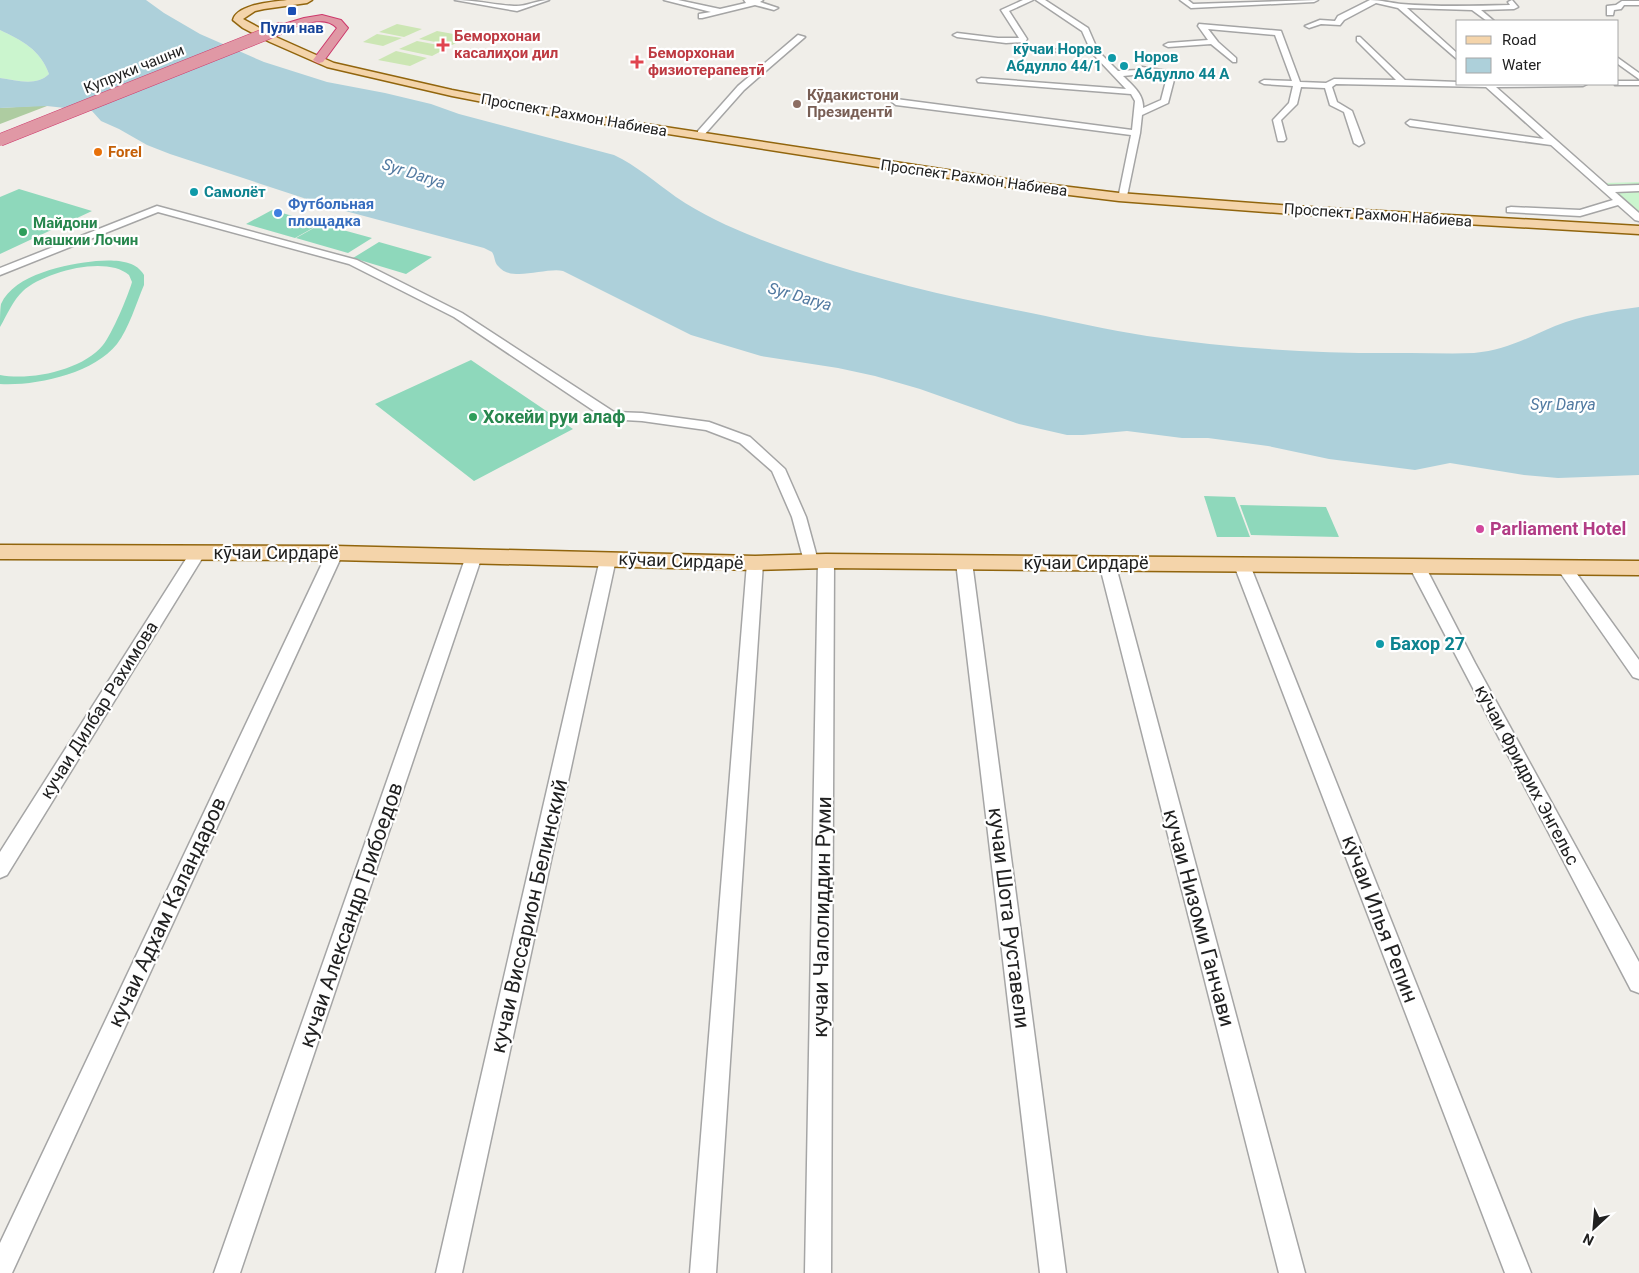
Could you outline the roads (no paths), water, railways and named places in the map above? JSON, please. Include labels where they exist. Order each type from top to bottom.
[{"type":"highway","points":[[277,27],[305,5],[318,5]]},
{"type":"highway","points":[[0,134],[277,27],[318,5]]},
{"type":"highway","points":[[318,5],[323,12],[351,26],[323,59]]},
{"type":"highway","points":[[277,27],[322,19],[340,24],[343,28],[323,59]]},
{"type":"highway","name":"Купруки чашни","points":[[0,140],[277,27]]},
{"type":"main road","points":[[305,5],[249,12],[244,16],[244,19],[257,28],[323,59]]},
{"type":"main road","name":"Проспект Рахмон Набиева","points":[[323,59],[372,72],[511,102],[1020,182],[1124,194],[1365,212],[1639,225]]},
{"type":"main road","name":"Проспект Рахмон Набиева","points":[[323,59],[348,70],[566,116],[1030,186],[1119,197],[1293,210],[1639,230]]},
{"type":"main road","name":"кӯчаи Сирдарё","points":[[0,552],[335,553],[755,562],[1639,568]]},
{"type":"street","points":[[459,0],[516,9],[545,0]]},
{"type":"street","points":[[668,0],[705,6],[720,11]]},
{"type":"street","points":[[742,0],[757,2],[774,8]]},
{"type":"street","points":[[957,35],[976,36],[1001,41],[1022,40],[1004,10],[1030,0]]},
{"type":"street","points":[[1040,0],[1085,30],[1095,52],[1118,74],[1134,92],[1139,101],[1136,132],[1124,194]]},
{"type":"street","points":[[1184,0],[1192,6],[1314,0]]},
{"type":"street","points":[[1309,26],[1320,22],[1337,23],[1341,18],[1374,1],[1400,6],[1514,8],[1512,2]]},
{"type":"street","points":[[702,16],[757,2]]},
{"type":"street","points":[[1610,13],[1610,8],[1618,7],[1622,3],[1639,3]]},
{"type":"street","points":[[1400,6],[1456,56]]},
{"type":"street","points":[[1474,8],[1489,20]]},
{"type":"street","points":[[1233,60],[1214,42],[1202,26],[1278,34],[1285,31],[1285,26]]},
{"type":"street","points":[[1278,34],[1296,85],[1292,104],[1277,120],[1281,139]]},
{"type":"street","points":[[701,133],[722,107],[741,88],[801,37]]},
{"type":"street","points":[[1360,39],[1403,83]]},
{"type":"street","points":[[1168,45],[1214,42]]},
{"type":"street","points":[[1059,50],[1069,53],[1095,52]]},
{"type":"street","points":[[1619,59],[1632,61]]},
{"type":"street","points":[[1619,60],[1639,77]]},
{"type":"street","points":[[1118,74],[1143,72],[1142,69],[1165,73],[1171,76],[1165,101],[1139,113]]},
{"type":"street","points":[[981,80],[1134,92]]},
{"type":"street","points":[[1264,82],[1328,86],[1334,81],[1456,84]]},
{"type":"street","points":[[1619,83],[1639,83]]},
{"type":"street","points":[[1488,85],[1639,218]]},
{"type":"street","points":[[1328,86],[1333,103],[1348,111],[1359,143]]},
{"type":"street","points":[[896,102],[1136,132]]},
{"type":"street","points":[[1410,123],[1556,143]]},
{"type":"street","points":[[1606,189],[1639,188]]},
{"type":"street","points":[[1511,210],[1580,213],[1621,201]]},
{"type":"street","name":"кучаи Чалолиддин Руми","points":[[0,272],[157,209],[353,262],[458,315],[611,416],[642,417],[710,426],[745,440],[778,468],[818,561],[818,1273]]},
{"type":"street","name":"кучаи Дилбар Рахимова","points":[[0,869],[198,552]]},
{"type":"street","name":"кучаи Адхам Каландаров","points":[[0,1272],[335,553]]},
{"type":"street","name":"кучаи Александр Грибоедов","points":[[227,1273],[474,556]]},
{"type":"street","name":"кучаи Виссарион Белинский","points":[[449,1273],[608,559]]},
{"type":"street","points":[[703,1273],[755,562]]},
{"type":"street","name":"кучаи Шота Руставели","points":[[964,562],[1054,1273]]},
{"type":"street","name":"кучаи Низоми Ганчави","points":[[1107,563],[1292,1273]]},
{"type":"street","name":"кӯчаи Илья Репин","points":[[1242,565],[1518,1273]]},
{"type":"street","name":"кӯчаи Фридрих Энгельс","points":[[1418,566],[1467,663],[1639,983]]},
{"type":"street","points":[[1564,567],[1639,673]]},
{"type":"water","name":"Syr Darya","points":[[0,0],[146,0],[200,34],[264,62],[327,82],[431,104],[459,114],[614,155],[646,174],[676,197],[705,215],[790,251],[927,291],[1118,331],[1180,341],[1278,350],[1344,353],[1474,353],[1506,346],[1555,326],[1586,316],[1639,307],[1639,475],[1558,478],[1524,475],[1450,463],[1415,470],[1329,459],[1268,446],[1208,438],[1182,438],[1127,431],[1067,435],[1019,424],[920,389],[875,376],[761,356],[691,335],[563,271],[520,274],[504,271],[496,263],[492,252],[484,248],[334,208],[170,154],[147,145],[101,121],[92,111],[47,106],[0,108],[0,78],[32,82],[49,74],[36,52],[23,42],[0,30]]},
{"type":"place","name":"Пули нав","points":[[292,11]]},
{"type":"place","name":"Беморхонаи касалиҳои дил","points":[[443,45]]},
{"type":"place","name":"кӯчаи Норов Абдулло 44/1","points":[[1112,58]]},
{"type":"place","name":"Беморхонаи физиотерапевтӣ","points":[[637,62]]},
{"type":"place","name":"Норов Абдулло 44 А","points":[[1124,66]]},
{"type":"place","name":"Кӯдакистони Президентӣ","points":[[797,104]]},
{"type":"place","name":"Forel","points":[[98,152]]},
{"type":"place","name":"Самолёт","points":[[194,192]]},
{"type":"place","name":"Футбольная площадка","points":[[278,213]]},
{"type":"place","name":"Майдони машкии Лочин","points":[[23,232]]},
{"type":"place","name":"Хокейи руи алаф","points":[[473,417]]},
{"type":"place","name":"Parliament Hotel","points":[[1480,529]]},
{"type":"place","name":"Бахор 27","points":[[1380,644]]}]
